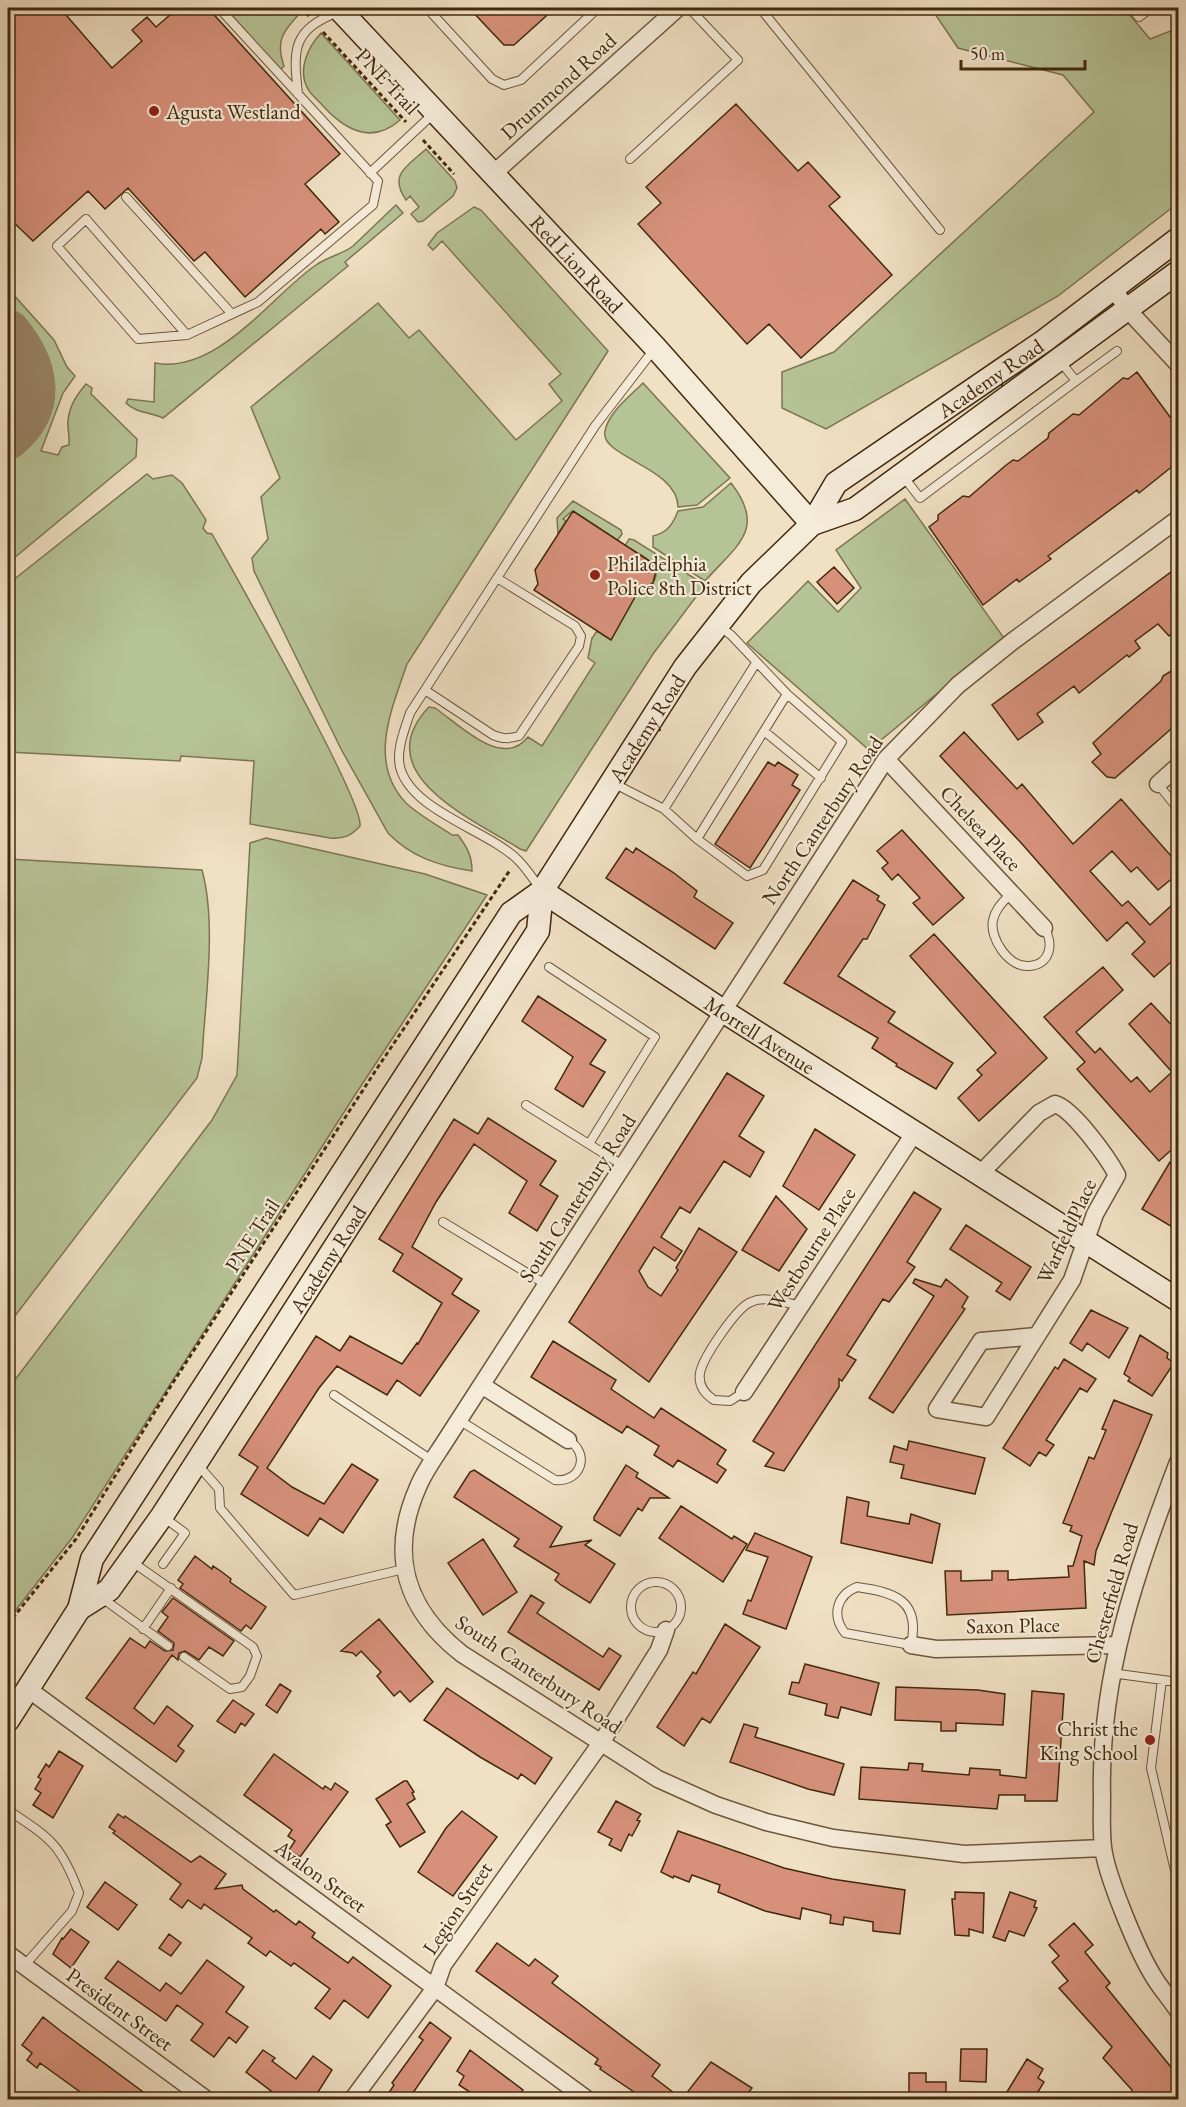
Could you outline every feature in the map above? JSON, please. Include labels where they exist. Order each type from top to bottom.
[{"type":"main road","name":"Red Lion Road","points":[[341,9],[655,347],[813,524]]},
{"type":"main road","name":"Academy Road","points":[[813,524],[855,509],[1052,351],[1113,288],[1179,239]]},
{"type":"main road","name":"Academy Road","points":[[8,1720],[79,1608],[92,1559],[512,913],[542,891],[660,703],[717,625],[751,583],[813,524],[836,483],[1052,351],[1128,310],[1179,272]]},
{"type":"main road","name":"Academy Road","points":[[79,1608],[109,1590],[162,1516],[538,932],[542,891]]},
{"type":"main road","name":"Morrell Avenue","points":[[542,891],[723,1011],[1179,1300]]},
{"type":"street","name":"Drummond Road","points":[[494,173],[678,8]]},
{"type":"street","points":[[1113,288],[1128,310],[1177,361]]},
{"type":"street","name":"North Canterbury Road","points":[[723,1011],[886,759],[958,685],[1013,641],[1179,519]]},
{"type":"street","name":"Chelsea Place","points":[[886,759],[1044,928]]},
{"type":"street","points":[[1158,784],[1179,766]]},
{"type":"street","name":"South Canterbury Road","points":[[723,1011],[418,1486],[405,1528],[405,1569],[417,1606],[438,1635],[462,1654],[658,1779],[716,1805],[766,1822],[832,1838],[964,1854],[1103,1848]]},
{"type":"street","name":"Warfield Place","points":[[980,1174],[1039,1113],[1055,1104],[1062,1107],[1077,1122],[1117,1175],[1095,1214],[1072,1280],[1037,1336],[986,1417],[937,1409],[981,1341],[1037,1336]]},
{"type":"street","name":"Westbourne Place","points":[[744,1392],[915,1132]]},
{"type":"street","points":[[483,1386],[568,1440]]},
{"type":"street","name":"Chesterfield Road","points":[[1179,1462],[1146,1547],[1116,1646],[1103,1730],[1103,1848],[1118,1898],[1151,1973],[1179,2010]]},
{"type":"street","name":"Legion Street","points":[[352,2100],[435,1988],[443,1965],[601,1743],[659,1650],[666,1630]]},
{"type":"street","name":"Saxon Place","points":[[910,1645],[936,1649],[1116,1646]]},
{"type":"street","name":"Avalon Street","points":[[28,1689],[588,2100]]},
{"type":"street","name":"President Street","points":[[8,1954],[207,2100]]},
{"type":"lane","points":[[187,335],[86,219],[57,246],[138,339],[187,335],[258,302],[372,205],[378,181],[219,8]]},
{"type":"lane","points":[[427,8],[492,79],[504,85],[521,80],[597,8]]},
{"type":"lane","points":[[630,159],[738,60],[689,8]]},
{"type":"lane","points":[[760,8],[940,230]]},
{"type":"lane","points":[[1131,8],[1139,17],[1151,8]]},
{"type":"lane","points":[[298,94],[294,62],[297,43],[314,21],[341,9]]},
{"type":"lane","points":[[370,173],[436,111]]},
{"type":"lane","points":[[126,197],[232,314]]},
{"type":"lane","points":[[542,891],[518,859],[431,804],[409,787],[400,766],[401,742],[410,713],[595,426],[655,347]]},
{"type":"lane","points":[[1052,351],[1076,381]]},
{"type":"lane","points":[[901,473],[920,498],[1117,351]]},
{"type":"lane","points":[[425,690],[493,735],[503,739],[519,736],[579,646],[580,636],[575,626],[497,578]]},
{"type":"lane","points":[[611,782],[664,809],[696,839],[747,876],[763,870],[842,742],[787,694],[732,635],[717,625]]},
{"type":"lane","points":[[664,809],[756,663]]},
{"type":"lane","points":[[696,839],[787,694]]},
{"type":"lane","points":[[764,731],[821,778]]},
{"type":"lane","points":[[1158,784],[1179,808]]},
{"type":"lane","points":[[1011,893],[998,908],[992,927],[998,945],[1010,958],[1022,966],[1036,965],[1043,961],[1050,948],[1050,941],[1044,928]]},
{"type":"lane","points":[[549,967],[655,1037],[589,1144]]},
{"type":"lane","points":[[526,1106],[624,1166]]},
{"type":"lane","points":[[443,1222],[547,1285]]},
{"type":"lane","points":[[744,1392],[730,1401],[714,1400],[702,1388],[700,1380],[704,1365],[738,1310],[760,1299],[801,1305]]},
{"type":"lane","points":[[334,1395],[433,1461]]},
{"type":"lane","points":[[459,1420],[555,1480],[569,1479],[579,1470],[581,1456],[579,1449],[568,1440]]},
{"type":"lane","points":[[196,1463],[219,1490],[220,1508],[294,1595],[405,1569]]},
{"type":"lane","points":[[162,1516],[185,1533],[163,1564]]},
{"type":"lane","points":[[131,1560],[253,1647],[257,1656],[250,1676],[242,1687],[230,1689],[184,1657]]},
{"type":"lane","points":[[654,1581],[670,1585],[680,1597],[681,1613],[678,1620],[666,1630],[658,1632],[642,1628],[632,1616],[631,1600],[640,1587],[647,1583],[654,1581]]},
{"type":"lane","points":[[857,1587],[888,1592],[899,1599],[908,1608],[912,1621],[910,1645],[845,1633],[840,1626],[837,1610],[843,1595],[857,1587]]},
{"type":"lane","points":[[143,1629],[171,1588]]},
{"type":"lane","points":[[99,1596],[168,1646]]},
{"type":"lane","points":[[1111,1673],[1179,1682]]},
{"type":"lane","points":[[1162,1680],[1151,1768],[1179,1883]]},
{"type":"lane","points":[[8,1810],[49,1837],[72,1872],[79,1893],[72,1911],[24,1966]]},
{"type":"path","name":"PNE Trail","points":[[301,8],[454,174]]},
{"type":"path","name":"PNE Trail","points":[[8,1624],[76,1539],[174,1381],[388,1051],[518,859]]},
{"type":"green space","points":[[225,8],[297,8],[301,12],[282,37],[280,50],[284,66],[280,70]]},
{"type":"green space","points":[[931,8],[1124,8],[1150,39],[1178,28],[1178,203],[1058,296],[826,429],[782,408],[782,372],[834,352],[1094,112],[1063,75],[958,48]]},
{"type":"green space","points":[[321,33],[400,120],[390,128],[379,132],[359,131],[340,122],[313,96],[305,82],[304,67],[308,52]]},
{"type":"green space","points":[[426,149],[455,181],[457,188],[453,196],[423,221],[418,222],[411,214],[419,207],[410,196],[406,200],[399,183],[403,171]]},
{"type":"green space","points":[[396,205],[403,213],[345,262],[348,266],[163,418],[139,411],[126,403],[128,399],[154,402],[155,363],[178,364],[200,357],[221,345],[242,330],[316,265],[353,246]]},
{"type":"green space","points":[[474,207],[481,210],[608,351],[407,664],[390,717],[385,753],[394,787],[406,803],[417,812],[452,835],[458,835],[468,852],[472,871],[426,859],[406,848],[388,833],[341,749],[254,571],[252,558],[268,539],[261,497],[280,478],[251,407],[378,303],[409,338],[419,330],[516,440],[562,401],[549,384],[561,374],[442,241],[433,250],[428,245],[437,233]]},
{"type":"green space","points":[[12,293],[54,340],[67,367],[75,376],[63,393],[41,451],[58,455],[62,447],[69,445],[70,409],[86,384],[92,388],[91,394],[137,439],[136,457],[8,563],[8,450],[33,421],[42,398],[44,385],[40,360],[34,348],[8,316],[8,296]]},
{"type":"green space","points":[[8,347],[20,367],[24,386],[20,405],[8,425]]},
{"type":"green space","points":[[643,383],[730,478],[697,505],[678,507],[675,493],[666,482],[625,456],[606,440],[607,424],[621,405]]},
{"type":"green space","points":[[147,474],[153,479],[172,475],[182,483],[206,520],[203,528],[207,533],[212,534],[296,685],[342,775],[356,808],[360,826],[350,834],[330,838],[250,824],[254,761],[181,756],[180,761],[8,752],[8,575],[12,581]]},
{"type":"green space","points":[[731,483],[742,499],[747,513],[747,525],[744,536],[737,546],[705,581],[653,547],[653,536],[669,527],[678,511],[703,507]]},
{"type":"green space","points":[[905,499],[1004,638],[869,750],[747,643],[808,581],[838,612],[861,588],[836,550]]},
{"type":"green space","points":[[573,501],[621,530],[622,534],[617,541],[571,512],[563,519],[566,521],[558,534],[557,518]]},
{"type":"green space","points":[[629,539],[705,585],[653,654],[526,851],[520,849],[455,809],[434,792],[418,774],[410,753],[413,731],[429,707],[435,708],[468,733],[493,747],[506,749],[518,746],[528,737],[542,746],[595,663],[588,658],[592,638],[597,631],[611,640],[639,589],[648,587],[655,579],[655,568],[651,563],[625,546]]},
{"type":"green space","points":[[266,838],[425,874],[487,895],[355,1095],[72,1538],[8,1620],[8,1389],[212,1120],[237,1075],[250,843]]},
{"type":"green space","points":[[8,859],[202,870],[209,914],[209,938],[202,1058],[197,1078],[8,1325]]},
{"type":"building","name":"Agusta Westland","points":[[8,8],[60,8],[112,68],[142,41],[132,30],[147,17],[156,27],[178,8],[208,8],[340,154],[305,184],[339,222],[325,234],[321,229],[245,297],[205,252],[194,261],[128,188],[105,209],[88,191],[33,241],[8,217]]},
{"type":"building","points":[[469,8],[555,8],[514,45],[504,45]]},
{"type":"building","points":[[736,104],[798,171],[808,162],[840,197],[829,206],[892,275],[801,358],[769,324],[747,344],[638,224],[661,203],[646,187]]},
{"type":"building","points":[[1137,372],[1170,417],[1179,411],[1179,461],[1139,493],[1137,490],[1048,556],[1051,559],[1019,582],[1017,579],[983,605],[929,527],[938,520],[938,515],[963,496],[969,497],[1013,460],[1018,461],[1048,438],[1049,433],[1073,414],[1079,415],[1123,378],[1128,379]]},
{"type":"building","name":"Philadelphia Police 8th District","points":[[573,511],[651,562],[656,571],[653,583],[639,590],[611,640],[534,590],[538,584],[535,570]]},
{"type":"building","points":[[1179,566],[1179,627],[1169,636],[1158,624],[1135,641],[1140,648],[1129,657],[1127,655],[1079,693],[1074,686],[1037,714],[1043,722],[1018,740],[992,705]]},
{"type":"building","points":[[834,567],[854,588],[837,604],[817,582]]},
{"type":"building","points":[[1179,666],[1179,722],[1115,778],[1107,777],[1092,762],[1101,754],[1093,743],[1161,681],[1163,676]]},
{"type":"building","points":[[964,732],[1017,789],[1022,784],[1073,844],[1121,799],[1179,865],[1179,873],[1158,890],[1137,867],[1131,872],[1112,851],[1090,871],[1122,906],[1128,901],[1150,925],[1172,905],[1179,913],[1179,955],[1154,977],[1132,954],[1145,942],[1127,922],[1107,941],[1023,845],[940,756]]},
{"type":"building","points":[[768,762],[775,766],[778,762],[798,775],[792,785],[800,790],[750,868],[715,844]]},
{"type":"building","points":[[902,830],[964,898],[933,925],[913,903],[920,898],[898,874],[892,880],[882,868],[888,863],[877,851]]},
{"type":"building","points":[[626,848],[633,853],[636,848],[674,873],[697,891],[694,897],[733,923],[715,949],[606,878]]},
{"type":"building","points":[[853,880],[879,896],[877,900],[885,905],[867,939],[863,939],[838,976],[895,1012],[888,1022],[953,1063],[936,1089],[896,1066],[897,1064],[872,1048],[878,1038],[784,983]]},
{"type":"building","points":[[934,934],[1047,1058],[979,1121],[958,1098],[982,1075],[977,1070],[996,1053],[910,956]]},
{"type":"building","points":[[1103,967],[1123,990],[1076,1032],[1095,1053],[1100,1048],[1131,1082],[1137,1077],[1150,1092],[1172,1072],[1129,1024],[1151,1003],[1179,1033],[1179,1122],[1172,1127],[1179,1134],[1179,1143],[1159,1161],[1077,1069],[1085,1062],[1044,1017]]},
{"type":"building","points":[[538,996],[606,1040],[590,1064],[605,1072],[583,1107],[555,1089],[573,1057],[522,1021]]},
{"type":"building","points":[[727,1073],[764,1096],[739,1136],[764,1152],[750,1177],[724,1161],[690,1213],[680,1207],[661,1237],[682,1251],[675,1261],[654,1247],[639,1271],[648,1287],[661,1296],[678,1270],[676,1268],[699,1228],[737,1252],[649,1382],[569,1322]]},
{"type":"building","points":[[488,1118],[556,1161],[540,1185],[558,1196],[537,1231],[509,1213],[527,1181],[474,1144],[436,1202],[412,1247],[462,1279],[452,1294],[479,1311],[420,1396],[397,1380],[387,1395],[337,1366],[319,1388],[267,1468],[292,1487],[324,1504],[352,1464],[378,1480],[343,1533],[320,1518],[308,1536],[241,1494],[258,1467],[239,1455],[316,1336],[340,1351],[350,1336],[402,1364],[418,1344],[442,1303],[393,1271],[403,1254],[379,1239],[454,1119],[478,1134]]},
{"type":"building","points":[[815,1129],[855,1155],[819,1210],[783,1186]]},
{"type":"building","points":[[1170,1162],[1179,1167],[1179,1231],[1142,1209]]},
{"type":"building","points":[[914,1192],[941,1209],[907,1262],[915,1267],[889,1302],[883,1299],[847,1355],[856,1360],[842,1381],[839,1379],[839,1387],[784,1471],[765,1466],[774,1453],[753,1441]]},
{"type":"building","points":[[776,1196],[807,1229],[779,1271],[742,1250]]},
{"type":"building","points":[[966,1225],[1031,1267],[1010,1300],[996,1291],[1002,1283],[950,1249]]},
{"type":"building","points":[[915,1279],[941,1287],[946,1279],[968,1297],[962,1307],[965,1309],[893,1413],[869,1398],[934,1296],[913,1283]]},
{"type":"building","points":[[1091,1310],[1128,1328],[1109,1358],[1087,1343],[1082,1351],[1070,1343]]},
{"type":"building","points":[[1140,1335],[1168,1353],[1167,1358],[1174,1363],[1152,1396],[1128,1381],[1130,1378],[1124,1374]]},
{"type":"building","points":[[553,1341],[616,1380],[611,1389],[654,1418],[661,1408],[726,1450],[717,1464],[726,1470],[717,1483],[678,1460],[673,1467],[654,1455],[659,1446],[627,1426],[622,1433],[531,1377]]},
{"type":"building","points":[[1064,1359],[1096,1379],[1087,1392],[1080,1388],[1046,1440],[1054,1445],[1046,1456],[1039,1452],[1030,1466],[1003,1448],[1055,1367],[1058,1369]]},
{"type":"building","points":[[1114,1400],[1152,1415],[1096,1551],[1094,1565],[1084,1561],[1086,1608],[947,1615],[945,1571],[961,1571],[961,1581],[992,1580],[992,1571],[1008,1571],[1008,1580],[1069,1577],[1068,1566],[1073,1566],[1082,1536],[1070,1531],[1072,1526],[1063,1523],[1089,1457],[1094,1459],[1106,1430],[1102,1429]]},
{"type":"building","points":[[909,1441],[985,1458],[975,1494],[901,1478],[904,1465],[890,1462],[894,1446],[907,1450]]},
{"type":"building","points":[[626,1465],[638,1473],[636,1477],[669,1498],[650,1498],[642,1511],[638,1508],[620,1536],[594,1520],[594,1517]]},
{"type":"building","points":[[474,1470],[562,1527],[550,1547],[592,1540],[585,1545],[615,1564],[590,1603],[555,1580],[559,1574],[514,1546],[519,1539],[454,1497],[470,1472]]},
{"type":"building","points":[[847,1497],[869,1502],[867,1516],[909,1524],[911,1514],[940,1524],[932,1563],[841,1543]]},
{"type":"building","points":[[681,1506],[732,1539],[734,1536],[747,1544],[723,1582],[659,1538]]},
{"type":"building","points":[[755,1533],[812,1557],[786,1629],[743,1614],[748,1600],[751,1601],[768,1557],[746,1550]]},
{"type":"building","points":[[483,1539],[517,1592],[483,1615],[448,1563]]},
{"type":"building","points":[[195,1556],[212,1569],[213,1566],[222,1572],[231,1579],[230,1582],[266,1607],[251,1629],[246,1625],[241,1631],[180,1588],[183,1584],[178,1580]]},
{"type":"building","points":[[531,1595],[544,1603],[537,1613],[603,1657],[609,1648],[621,1656],[599,1690],[508,1632]]},
{"type":"building","points":[[173,1598],[234,1641],[223,1656],[209,1647],[199,1660],[185,1651],[179,1653],[178,1660],[172,1655],[134,1708],[154,1724],[167,1706],[193,1726],[178,1746],[184,1751],[176,1762],[86,1698],[130,1638],[145,1648],[150,1641],[165,1651],[173,1650],[174,1643],[158,1631],[168,1617],[162,1612]]},
{"type":"building","points":[[379,1619],[433,1682],[410,1702],[400,1691],[394,1696],[377,1676],[381,1672],[361,1651],[356,1656],[353,1653],[341,1651]]},
{"type":"building","points":[[725,1624],[760,1647],[710,1723],[702,1718],[684,1746],[657,1727],[693,1672],[696,1674]]},
{"type":"building","points":[[805,1664],[879,1683],[871,1715],[841,1707],[838,1718],[825,1715],[827,1704],[789,1694],[792,1682],[799,1683]]},
{"type":"building","points":[[280,1684],[291,1691],[277,1713],[266,1705]]},
{"type":"building","points":[[896,1687],[978,1690],[1005,1694],[1003,1725],[956,1723],[956,1731],[941,1731],[941,1722],[895,1720]]},
{"type":"building","points":[[447,1688],[552,1758],[535,1784],[521,1774],[518,1779],[424,1720]]},
{"type":"building","points":[[1032,1691],[1064,1694],[1057,1801],[1025,1801],[1025,1795],[999,1795],[997,1809],[859,1799],[861,1767],[908,1770],[909,1763],[923,1764],[922,1771],[969,1775],[970,1768],[1000,1770],[1000,1775],[1026,1778]]},
{"type":"building","points":[[233,1700],[254,1714],[245,1726],[241,1723],[235,1733],[217,1721]]},
{"type":"building","points":[[744,1724],[758,1728],[755,1737],[844,1764],[834,1795],[808,1789],[730,1762]]},
{"type":"building","points":[[59,1751],[83,1766],[53,1818],[33,1805],[41,1793],[35,1789],[41,1779],[38,1777],[46,1764],[49,1767]]},
{"type":"building","points":[[274,1754],[323,1789],[325,1786],[331,1790],[335,1783],[348,1792],[300,1857],[289,1850],[295,1841],[288,1836],[292,1830],[244,1795]]},
{"type":"building","points":[[407,1781],[414,1792],[412,1793],[415,1799],[407,1804],[425,1832],[400,1847],[386,1825],[391,1822],[376,1799]]},
{"type":"building","points":[[616,1801],[641,1814],[632,1836],[629,1834],[621,1851],[609,1845],[612,1839],[598,1832]]},
{"type":"building","points":[[462,1811],[497,1837],[453,1896],[418,1872],[446,1828]]},
{"type":"building","points":[[118,1814],[124,1818],[125,1816],[191,1862],[200,1856],[226,1874],[215,1889],[242,1885],[243,1889],[274,1912],[276,1910],[296,1925],[299,1921],[315,1933],[312,1937],[348,1963],[353,1957],[391,1986],[368,2018],[344,2000],[330,2019],[315,2008],[330,1989],[294,1963],[291,1966],[270,1951],[266,1956],[248,1943],[252,1938],[204,1904],[201,1909],[188,1900],[182,1908],[170,1899],[181,1884],[113,1833],[115,1831],[109,1827]]},
{"type":"building","points":[[678,1831],[784,1868],[832,1879],[905,1890],[900,1934],[873,1931],[873,1922],[844,1917],[843,1925],[830,1923],[831,1915],[802,1908],[800,1919],[765,1911],[718,1892],[720,1885],[692,1875],[689,1882],[674,1876],[673,1878],[661,1872]]},
{"type":"building","points":[[105,1882],[137,1905],[118,1930],[87,1907]]},
{"type":"building","points":[[955,1892],[984,1893],[983,1933],[969,1929],[969,1936],[955,1935],[952,1899],[955,1899]]},
{"type":"building","points":[[1010,1892],[1036,1901],[1034,1907],[1037,1908],[1024,1936],[1009,1931],[1005,1941],[993,1937]]},
{"type":"building","points":[[1074,1923],[1093,1945],[1085,1952],[1110,1983],[1106,1987],[1179,2077],[1179,2085],[1161,2100],[1139,2100],[1132,2095],[1132,2090],[1103,2058],[1112,2047],[1059,1988],[1068,1981],[1052,1962],[1059,1956],[1049,1945]]},
{"type":"building","points":[[71,1929],[89,1942],[71,1968],[53,1954],[62,1938]]},
{"type":"building","points":[[169,1934],[181,1943],[171,1956],[159,1948]]},
{"type":"building","points":[[497,1943],[529,1966],[535,1959],[558,1976],[552,1983],[660,2065],[652,2076],[682,2099],[711,2062],[752,2088],[743,2100],[646,2100],[600,2069],[601,2067],[595,2064],[598,2059],[476,1971]]},
{"type":"building","points":[[207,1960],[244,1987],[226,2012],[248,2027],[236,2043],[229,2037],[214,2057],[191,2040],[203,2024],[177,2005],[166,2021],[105,1978],[118,1961],[160,1991],[166,1983],[181,1994]]},
{"type":"building","points":[[43,2017],[154,2100],[97,2100],[92,2097],[90,2099],[40,2063],[37,2068],[27,2060],[32,2053],[22,2045]]},
{"type":"building","points":[[430,2022],[451,2038],[408,2100],[384,2100],[394,2085],[392,2083],[423,2040],[419,2037]]},
{"type":"building","points":[[961,2049],[987,2049],[986,2082],[960,2081]]},
{"type":"building","points":[[263,2050],[275,2058],[272,2061],[296,2079],[313,2056],[332,2070],[313,2100],[283,2100],[246,2072]]},
{"type":"building","points":[[470,2050],[523,2090],[517,2100],[482,2100],[459,2085],[464,2076],[457,2071]]},
{"type":"building","points":[[1027,2059],[1043,2069],[1038,2078],[1044,2082],[1033,2100],[1002,2100]]},
{"type":"building","points":[[909,2073],[926,2073],[926,2082],[946,2082],[946,2100],[909,2100]]},
{"type":"taxiway","points":[[8,332],[25,358],[33,385],[28,412],[20,425],[8,437]]},
{"type":"place","name":"Agusta Westland","points":[[154,111]]},
{"type":"place","name":"Philadelphia Police 8th District","points":[[595,575]]},
{"type":"place","name":"Christ the King School","points":[[1150,1740]]}]
